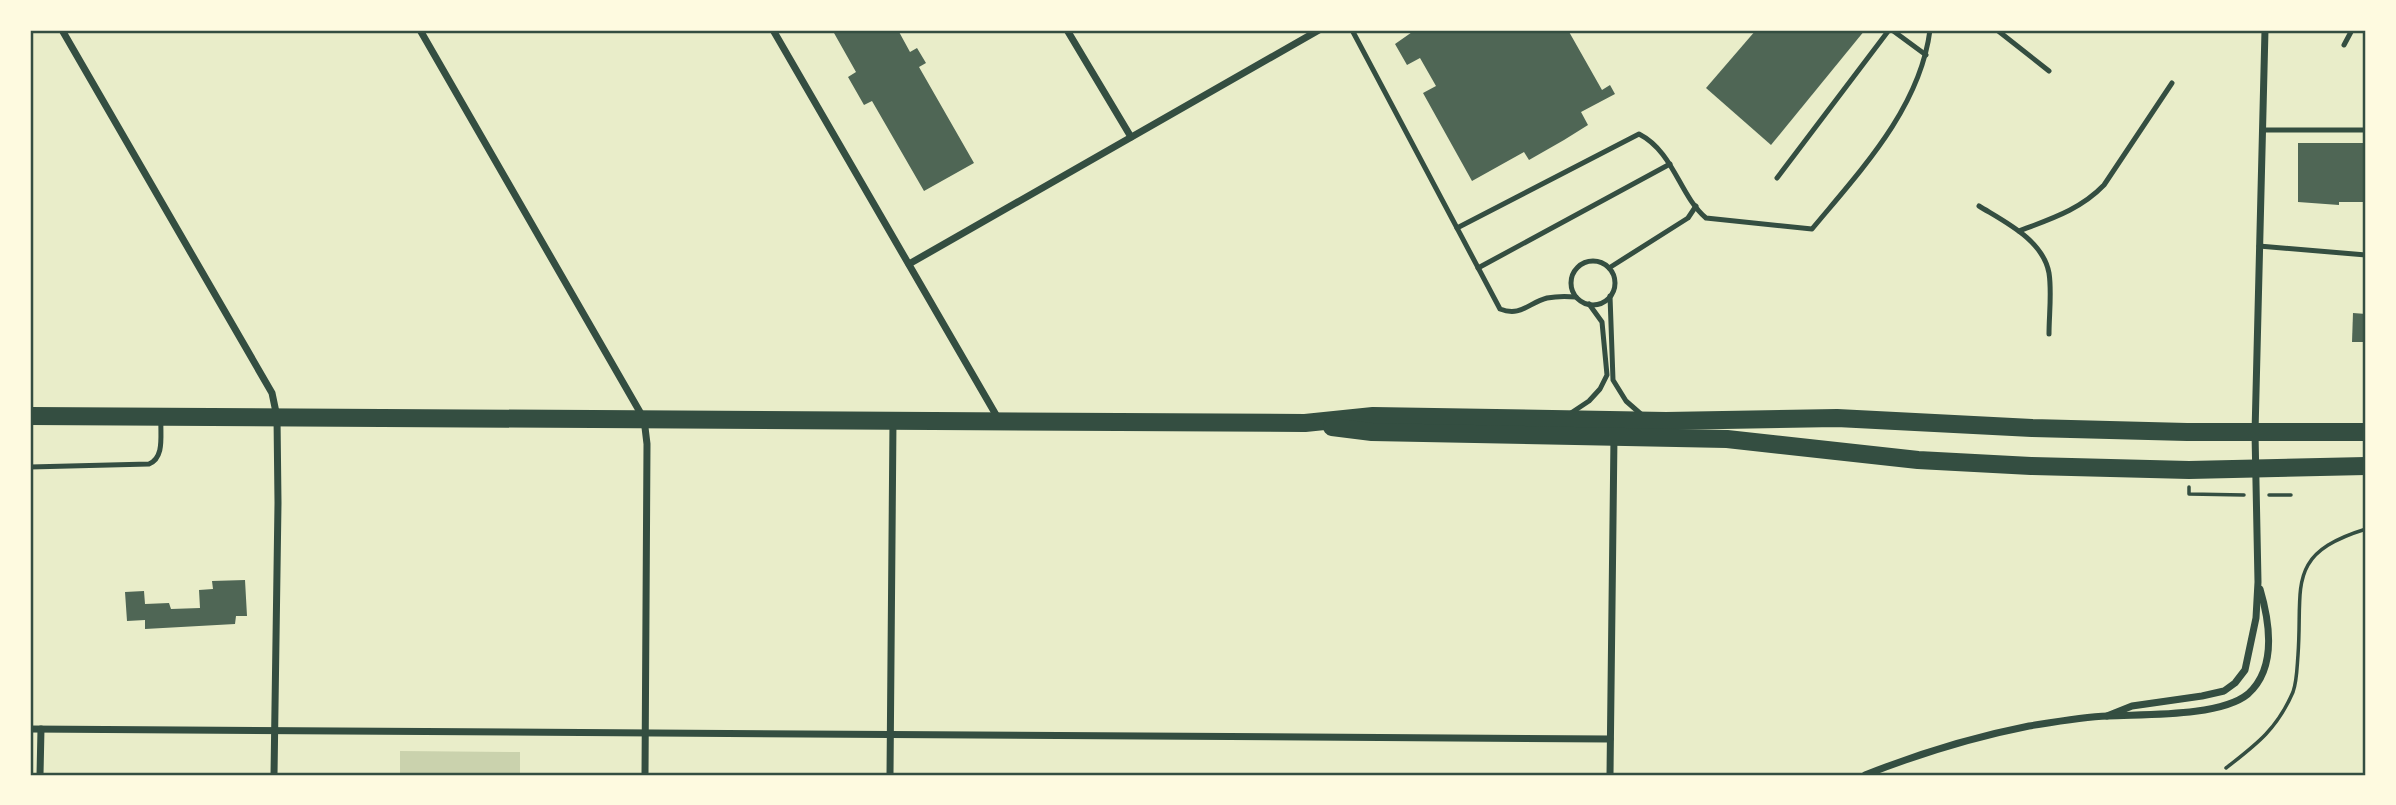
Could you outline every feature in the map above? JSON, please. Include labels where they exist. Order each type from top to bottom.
[{"type":"main road","points":[[30,416],[1305,423],[1373,415],[1651,421],[1837,418],[2032,428],[2255,433],[2366,432]]},
{"type":"main road","points":[[1305,423],[1372,432],[1749,440],[1943,462],[2189,470],[2366,466]]},
{"type":"street","points":[[62,30],[268,387],[277,417],[274,775]]},
{"type":"street","points":[[420,30],[644,419],[647,444],[645,775]]},
{"type":"street","points":[[773,30],[1000,421]]},
{"type":"street","points":[[1067,30],[1131,137]]},
{"type":"street","points":[[909,264],[1319,30]]},
{"type":"street","points":[[2107,716],[2132,706],[2224,691],[2235,683],[2245,670],[2256,618],[2258,582],[2255,433],[2265,30]]},
{"type":"street","points":[[890,775],[893,421]]},
{"type":"street","points":[[1609,775],[1614,436]]},
{"type":"street","points":[[1866,775],[1920,755],[1992,734],[2042,724],[2217,708],[2238,701],[2249,692],[2265,671],[2268,617],[2258,582]]},
{"type":"street","points":[[30,729],[1610,739]]},
{"type":"street","points":[[40,775],[41,729]]},
{"type":"lane","points":[[1352,30],[1500,309],[1510,313],[1545,298],[1564,295],[1576,297],[1589,304],[1602,322],[1607,375],[1600,389],[1577,410],[1547,419]]},
{"type":"lane","points":[[1777,178],[1891,30],[1926,55]]},
{"type":"lane","points":[[1457,228],[1639,134],[1650,139],[1670,164],[1706,218],[1812,229],[1887,135],[1917,83],[1930,30]]},
{"type":"lane","points":[[1997,30],[2049,71]]},
{"type":"lane","points":[[2344,46],[2352,30]]},
{"type":"lane","points":[[2018,231],[2063,215],[2091,199],[2104,185],[2172,83]]},
{"type":"lane","points":[[2262,130],[2366,130]]},
{"type":"lane","points":[[1478,268],[1670,164]]},
{"type":"lane","points":[[1609,268],[1688,218],[1696,210],[1696,206]]},
{"type":"lane","points":[[1979,206],[2018,231],[2039,252],[2049,274],[2049,334]]},
{"type":"lane","points":[[2259,246],[2366,255]]},
{"type":"lane","points":[[1576,297],[1571,283],[1576,268],[1588,261],[1596,261],[1609,268],[1615,282],[1610,296],[1615,385],[1626,401],[1651,421]]},
{"type":"lane","points":[[1589,304],[1604,301],[1610,296]]},
{"type":"lane","points":[[30,467],[149,464],[156,461],[160,454],[161,416]]},
{"type":"path","points":[[2189,470],[2189,494],[2291,495]]},
{"type":"path","points":[[2226,768],[2266,737],[2294,690],[2302,576],[2320,549],[2366,529]]},
{"type":"green space","points":[[400,751],[520,752],[520,775],[400,775]]},
{"type":"building","points":[[840,30],[898,30],[910,52],[917,48],[926,63],[919,67],[974,163],[924,191],[872,101],[864,105],[848,77],[856,72],[834,33]]},
{"type":"building","points":[[1415,30],[1568,30],[1602,90],[1610,85],[1615,94],[1581,112],[1588,125],[1564,140],[1529,160],[1524,152],[1472,181],[1423,93],[1436,86],[1420,58],[1407,65],[1395,44]]},
{"type":"building","points":[[1756,30],[1865,30],[1771,145],[1706,88]]},
{"type":"building","points":[[2298,143],[2366,143],[2366,202],[2339,202],[2339,205],[2298,202]]},
{"type":"building","points":[[2353,313],[2366,314],[2366,342],[2352,342]]},
{"type":"building","points":[[245,580],[247,616],[236,616],[235,624],[145,629],[145,620],[127,621],[125,592],[144,591],[145,604],[169,603],[171,609],[200,608],[199,590],[213,589],[212,581]]}]
